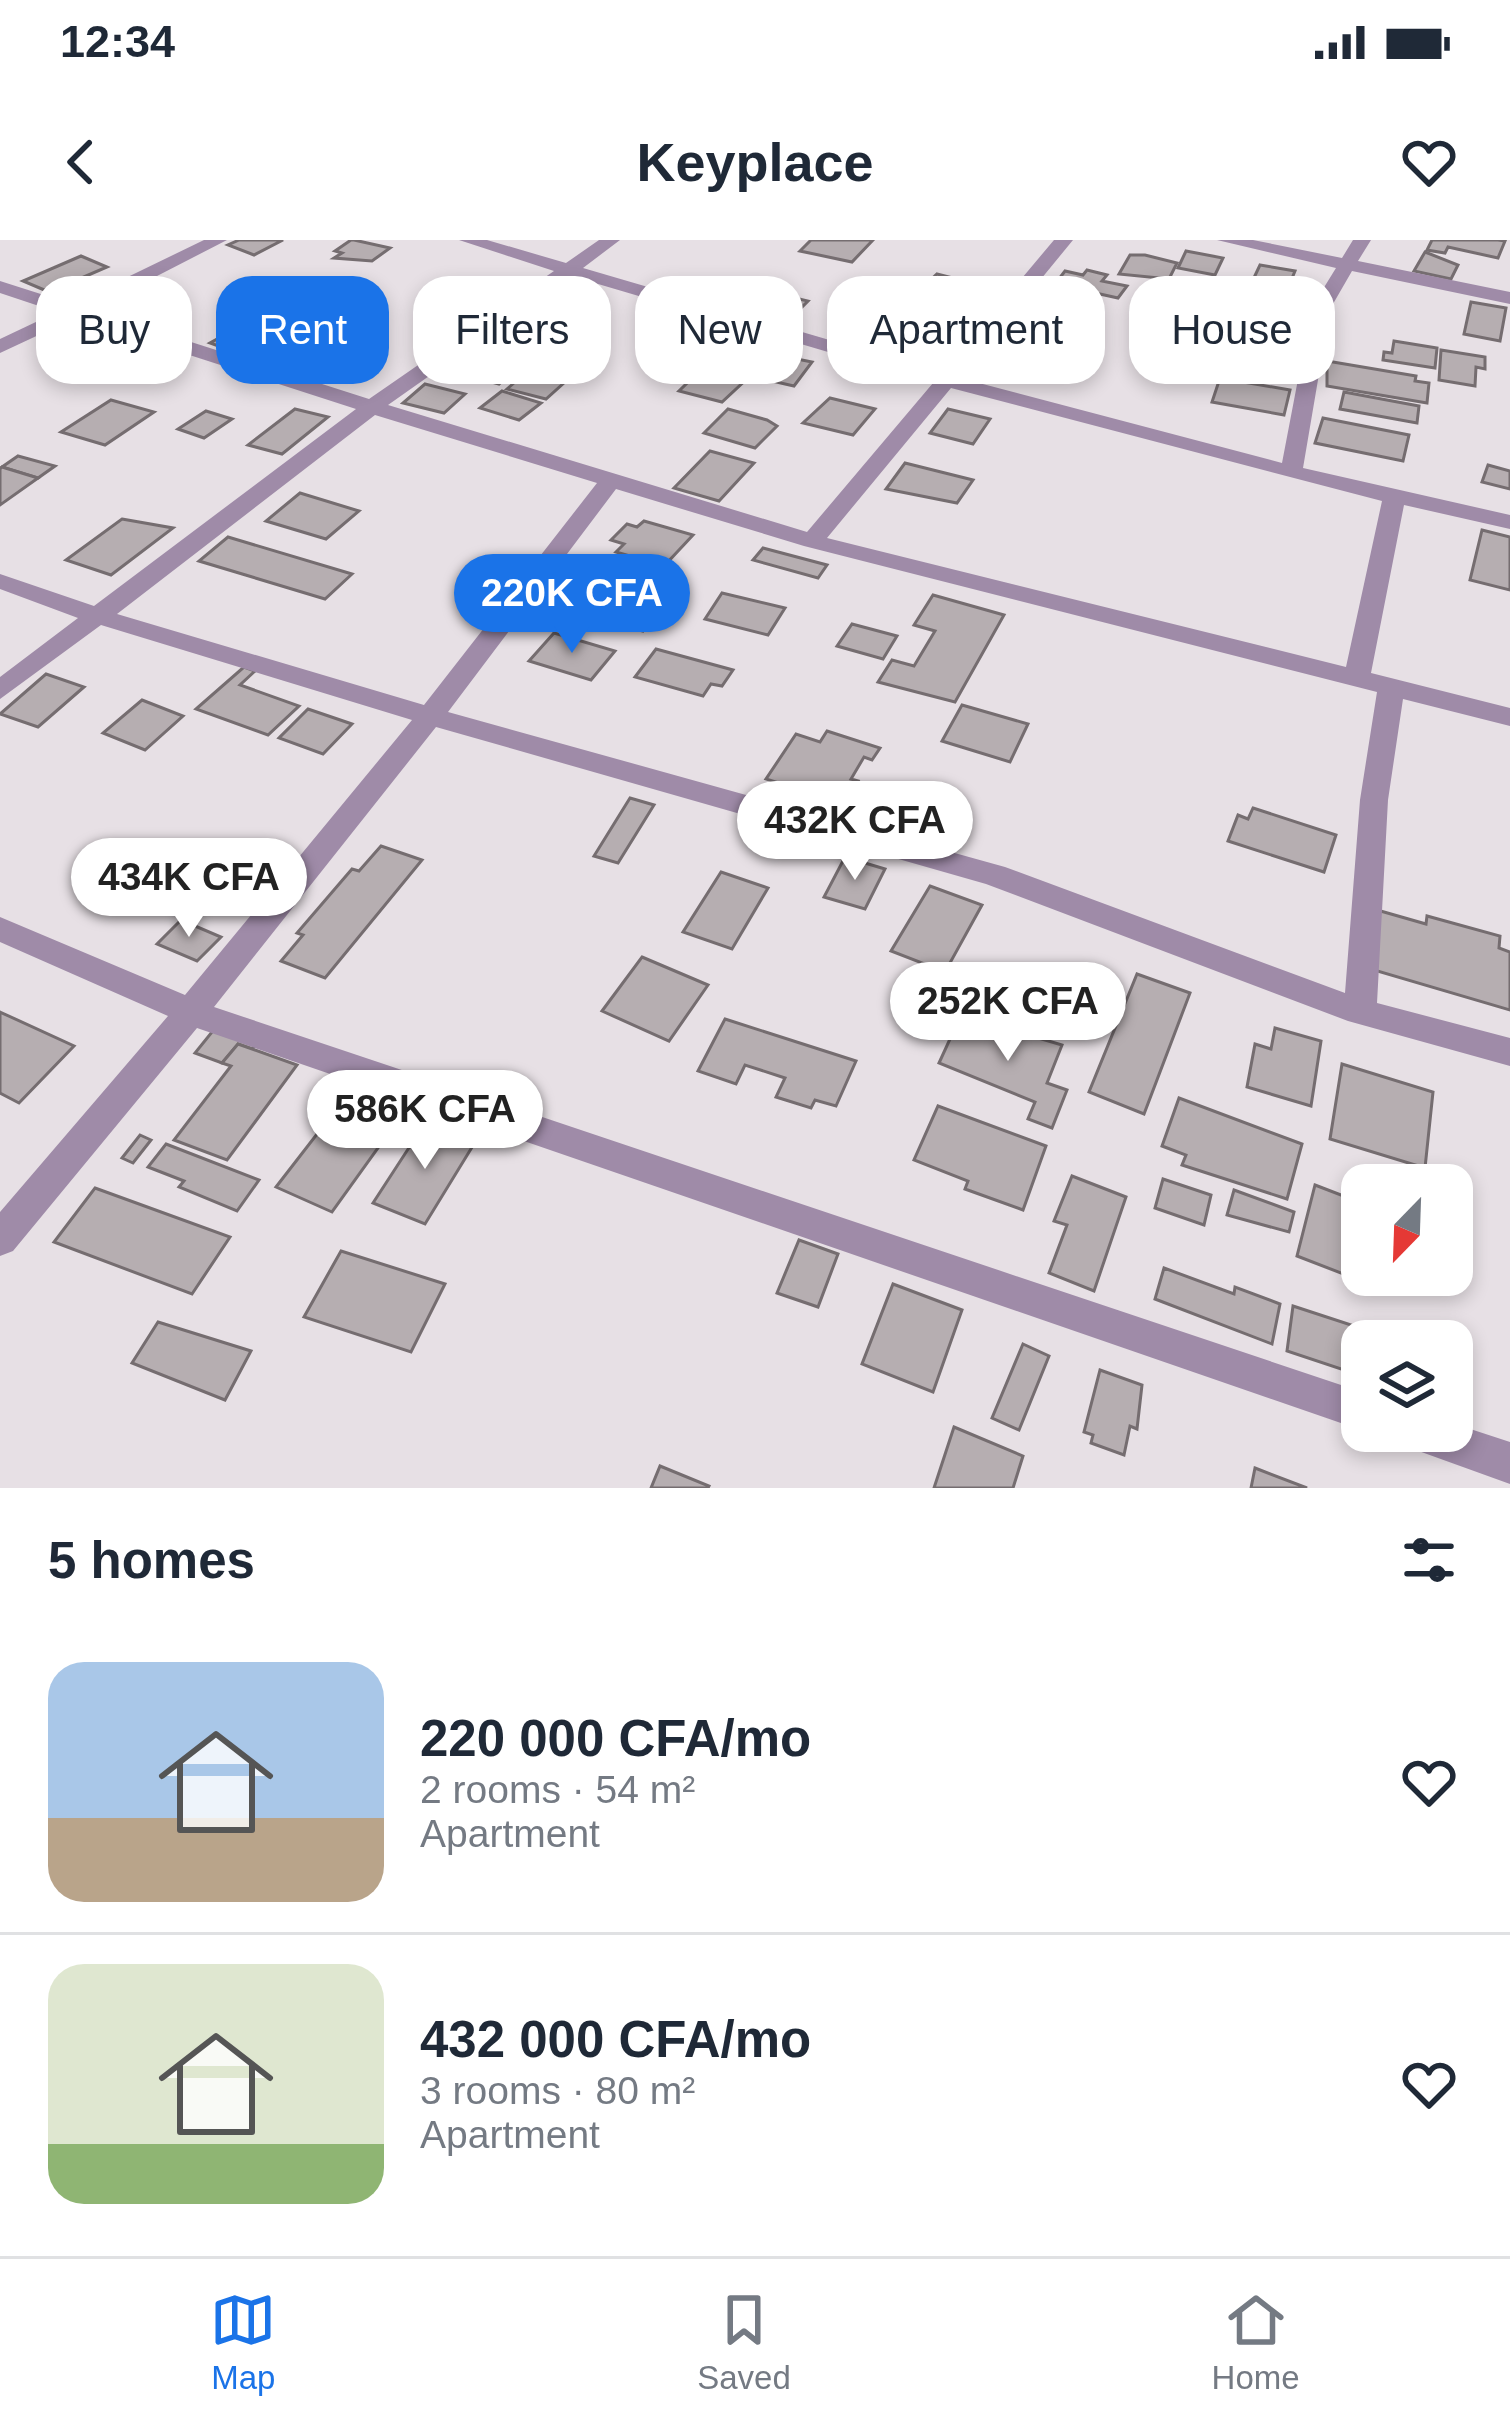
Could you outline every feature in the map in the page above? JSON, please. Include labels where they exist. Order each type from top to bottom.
[{"type":"street","points":[[146,276],[218,240]]},
{"type":"street","points":[[468,240],[827,347]]},
{"type":"street","points":[[0,690],[372,407],[611,240]]},
{"type":"street","points":[[1035,276],[1064,240]]},
{"type":"street","points":[[1226,240],[1510,298]]},
{"type":"street","points":[[1291,472],[1309,374],[1312,322],[1362,240]]},
{"type":"street","points":[[0,286],[36,299]]},
{"type":"street","points":[[0,347],[36,330]]},
{"type":"street","points":[[192,350],[812,541],[1510,717]]},
{"type":"street","points":[[812,541],[947,384]]},
{"type":"street","points":[[952,384],[1394,498],[1510,523]]},
{"type":"street","points":[[0,1239],[434,717],[612,478]]},
{"type":"street","points":[[1356,681],[1394,498]]},
{"type":"street","points":[[0,580],[97,616],[434,717],[994,875],[1360,1012],[1510,1052]]},
{"type":"street","points":[[1360,1012],[1374,800],[1391,690]]},
{"type":"street","points":[[0,928],[193,1012],[1341,1405]]},
{"type":"street","points":[[1473,1450],[1510,1463]]},
{"type":"building","points":[[239,240],[283,240],[254,255],[228,245]]},
{"type":"building","points":[[351,240],[390,248],[372,261],[334,258],[342,253],[335,251]]},
{"type":"building","points":[[811,240],[873,240],[852,262],[800,251]]},
{"type":"building","points":[[1432,240],[1505,241],[1498,258],[1448,247],[1445,253],[1427,250]]},
{"type":"building","points":[[1186,251],[1223,258],[1215,275],[1178,268]]},
{"type":"building","points":[[1425,252],[1458,265],[1451,279],[1414,271]]},
{"type":"building","points":[[1130,255],[1177,263],[1170,276],[1119,274]]},
{"type":"building","points":[[81,256],[107,267],[86,276],[36,276],[36,286],[23,281]]},
{"type":"building","points":[[1260,265],[1295,271],[1293,276],[1255,276]]},
{"type":"building","points":[[1087,270],[1107,275],[1061,276],[1065,271],[1083,275]]},
{"type":"building","points":[[1105,282],[1127,286],[1118,298],[1105,295]]},
{"type":"building","points":[[1471,302],[1506,308],[1500,341],[1464,334]]},
{"type":"building","points":[[1394,341],[1437,348],[1435,368],[1383,360],[1384,352],[1392,353]]},
{"type":"building","points":[[1441,350],[1485,357],[1485,369],[1476,367],[1475,386],[1439,380]]},
{"type":"building","points":[[1335,362],[1416,376],[1415,381],[1429,383],[1427,403],[1327,386],[1335,384]]},
{"type":"building","points":[[425,384],[465,394],[444,413],[403,403]]},
{"type":"building","points":[[513,384],[563,384],[546,399],[507,389]]},
{"type":"building","points":[[686,384],[741,384],[722,402],[679,391]]},
{"type":"building","points":[[1218,384],[1290,390],[1284,415],[1212,402]]},
{"type":"building","points":[[502,391],[541,403],[519,420],[480,408]]},
{"type":"building","points":[[1344,392],[1419,406],[1417,423],[1340,409]]},
{"type":"building","points":[[830,398],[875,409],[853,435],[803,423]]},
{"type":"building","points":[[111,400],[154,412],[105,445],[61,432]]},
{"type":"building","points":[[295,409],[328,417],[282,454],[248,445]]},
{"type":"building","points":[[728,409],[777,426],[755,448],[704,433]]},
{"type":"building","points":[[948,409],[990,419],[973,444],[930,433]]},
{"type":"building","points":[[206,411],[232,419],[204,438],[178,429]]},
{"type":"building","points":[[1323,418],[1409,435],[1403,461],[1315,443]]},
{"type":"building","points":[[710,451],[754,463],[719,501],[674,488]]},
{"type":"building","points":[[18,456],[55,466],[38,478],[2,467]]},
{"type":"building","points":[[905,463],[973,480],[957,503],[886,489]]},
{"type":"building","points":[[1488,465],[1510,471],[1510,489],[1482,482]]},
{"type":"building","points":[[2,467],[38,478],[0,505]]},
{"type":"building","points":[[300,493],[359,511],[326,539],[266,521]]},
{"type":"building","points":[[122,519],[173,528],[111,575],[66,560]]},
{"type":"building","points":[[644,521],[693,535],[664,566],[616,552],[624,544],[611,540],[627,524],[637,527]]},
{"type":"building","points":[[1482,530],[1510,537],[1510,590],[1470,580]]},
{"type":"building","points":[[228,537],[352,574],[325,599],[199,561]]},
{"type":"building","points":[[763,548],[827,565],[818,578],[753,560]]},
{"type":"building","points":[[598,564],[619,569],[596,598],[627,606],[649,576],[678,584],[643,631],[561,610]]},
{"type":"building","points":[[722,593],[785,608],[768,635],[705,619]]},
{"type":"building","points":[[933,595],[1004,615],[955,702],[878,682],[892,660],[914,666],[935,631],[914,625]]},
{"type":"building","points":[[852,624],[897,636],[883,659],[837,646]]},
{"type":"building","points":[[554,633],[615,651],[591,680],[529,661]]},
{"type":"building","points":[[656,649],[733,670],[722,686],[711,684],[703,696],[635,677]]},
{"type":"building","points":[[244,667],[255,671],[240,685],[299,706],[268,735],[196,709]]},
{"type":"building","points":[[46,674],[84,687],[38,727],[0,714]]},
{"type":"building","points":[[142,700],[183,716],[145,750],[103,733]]},
{"type":"building","points":[[962,705],[1028,724],[1010,762],[942,741]]},
{"type":"building","points":[[308,709],[352,724],[323,754],[279,738]]},
{"type":"building","points":[[827,731],[880,748],[872,760],[864,757],[851,779],[858,781],[844,804],[766,779],[796,734],[820,742]]},
{"type":"building","points":[[630,798],[654,805],[618,863],[594,856]]},
{"type":"building","points":[[1253,808],[1336,835],[1324,872],[1228,841],[1238,815],[1248,819]]},
{"type":"building","points":[[381,846],[422,860],[325,978],[281,961],[303,935],[297,933],[352,869],[359,871]]},
{"type":"building","points":[[845,857],[885,869],[865,909],[824,897]]},
{"type":"building","points":[[721,872],[768,888],[732,949],[683,932]]},
{"type":"building","points":[[930,886],[982,905],[945,972],[891,951]]},
{"type":"building","points":[[1377,910],[1426,924],[1427,916],[1500,936],[1499,948],[1510,952],[1510,1010],[1367,968]]},
{"type":"building","points":[[181,920],[221,937],[197,961],[157,944]]},
{"type":"building","points":[[642,957],[708,985],[669,1041],[602,1011]]},
{"type":"building","points":[[1137,974],[1190,993],[1144,1114],[1089,1092]]},
{"type":"building","points":[[0,1012],[74,1046],[19,1103],[0,1093]]},
{"type":"building","points":[[961,1015],[1062,1045],[1047,1083],[1067,1090],[1052,1128],[1028,1119],[1035,1102],[939,1063]]},
{"type":"building","points":[[725,1019],[856,1061],[836,1106],[815,1100],[811,1108],[776,1097],[785,1078],[745,1065],[736,1084],[698,1071]]},
{"type":"building","points":[[216,1027],[258,1042],[252,1049],[238,1044],[222,1063],[195,1053]]},
{"type":"building","points":[[1275,1028],[1321,1041],[1311,1106],[1247,1087],[1255,1044],[1271,1049]]},
{"type":"building","points":[[238,1044],[297,1065],[227,1160],[174,1140],[231,1066],[222,1063]]},
{"type":"building","points":[[1342,1064],[1433,1092],[1425,1164],[1330,1139]]},
{"type":"building","points":[[348,1094],[401,1116],[332,1212],[276,1187]]},
{"type":"building","points":[[1179,1098],[1302,1144],[1287,1199],[1182,1165],[1186,1155],[1162,1146]]},
{"type":"building","points":[[938,1106],[1046,1146],[1023,1210],[965,1189],[968,1181],[914,1160]]},
{"type":"building","points":[[427,1120],[477,1139],[425,1224],[373,1203]]},
{"type":"building","points":[[140,1135],[151,1140],[133,1163],[122,1158]]},
{"type":"building","points":[[166,1144],[259,1180],[237,1211],[179,1187],[184,1181],[148,1167]]},
{"type":"building","points":[[1072,1176],[1126,1197],[1094,1291],[1049,1273],[1067,1225],[1054,1221]]},
{"type":"building","points":[[1163,1179],[1211,1195],[1204,1225],[1155,1208]]},
{"type":"building","points":[[1315,1185],[1341,1195],[1341,1273],[1297,1256]]},
{"type":"building","points":[[95,1188],[230,1237],[192,1294],[54,1242]]},
{"type":"building","points":[[1234,1190],[1294,1212],[1289,1232],[1227,1215]]},
{"type":"building","points":[[799,1240],[838,1254],[818,1307],[777,1293]]},
{"type":"building","points":[[341,1251],[445,1284],[411,1352],[304,1317]]},
{"type":"building","points":[[1164,1268],[1234,1294],[1235,1287],[1280,1304],[1272,1344],[1155,1299]]},
{"type":"building","points":[[893,1284],[962,1310],[933,1392],[862,1364]]},
{"type":"building","points":[[1293,1306],[1341,1322],[1341,1369],[1287,1351]]},
{"type":"building","points":[[158,1322],[251,1351],[225,1400],[132,1363]]},
{"type":"building","points":[[1023,1344],[1049,1356],[1019,1430],[992,1418]]},
{"type":"building","points":[[1100,1370],[1142,1385],[1137,1429],[1130,1426],[1124,1455],[1091,1443],[1093,1435],[1084,1432]]},
{"type":"building","points":[[954,1427],[1023,1456],[1013,1488],[934,1488]]},
{"type":"building","points":[[660,1466],[709,1486],[651,1488]]},
{"type":"building","points":[[1255,1468],[1307,1488],[1251,1488]]}]
